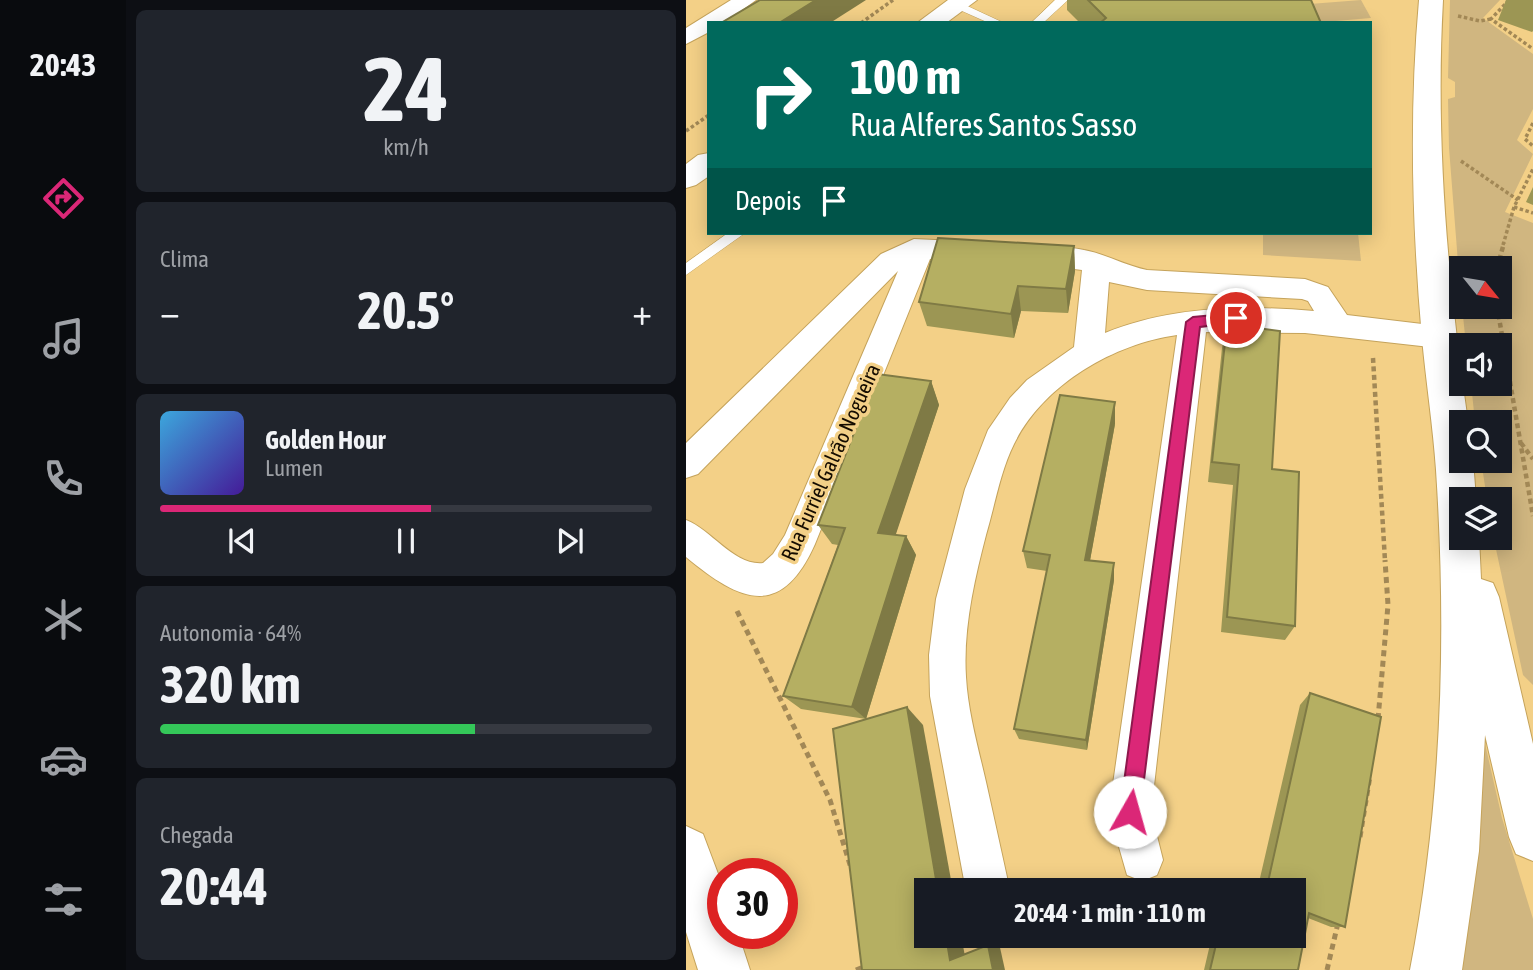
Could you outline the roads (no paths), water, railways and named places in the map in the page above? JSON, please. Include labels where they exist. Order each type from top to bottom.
[{"type":"main road","points":[[1431,0],[1427,147],[1439,337],[1458,487]]},
{"type":"main road","points":[[932,21],[961,3]]},
{"type":"main road","points":[[686,176],[707,163]]},
{"type":"main road","points":[[1436,970],[1456,834],[1464,721],[1460,550]]},
{"type":"main road","points":[[1469,550],[1495,684],[1533,837]]},
{"type":"main road","points":[[686,851],[724,970]]},
{"type":"street","points":[[712,21],[746,0]]},
{"type":"street","points":[[686,37],[707,24]]},
{"type":"street","points":[[686,464],[885,266],[906,251],[921,249],[1076,258],[1096,263],[1117,274],[1147,280],[1305,289],[1318,294],[1339,326]]},
{"type":"street","name":"Rua Furriel Galrão Nogueira","points":[[686,536],[746,580],[765,581],[786,565],[798,544],[921,249]]},
{"type":"street","points":[[1089,351],[1096,263]]},
{"type":"street","points":[[985,878],[949,694],[948,641],[957,582],[985,478],[1006,429],[1042,385],[1089,351],[1148,330],[1193,322],[1236,318],[1439,337]]},
{"type":"street","points":[[1142,860],[1130,812],[1193,322]]},
{"type":"lane","points":[[1038,21],[1062,0]]},
{"type":"lane","points":[[961,3],[995,21]]},
{"type":"lane","points":[[686,270],[735,235]]}]
